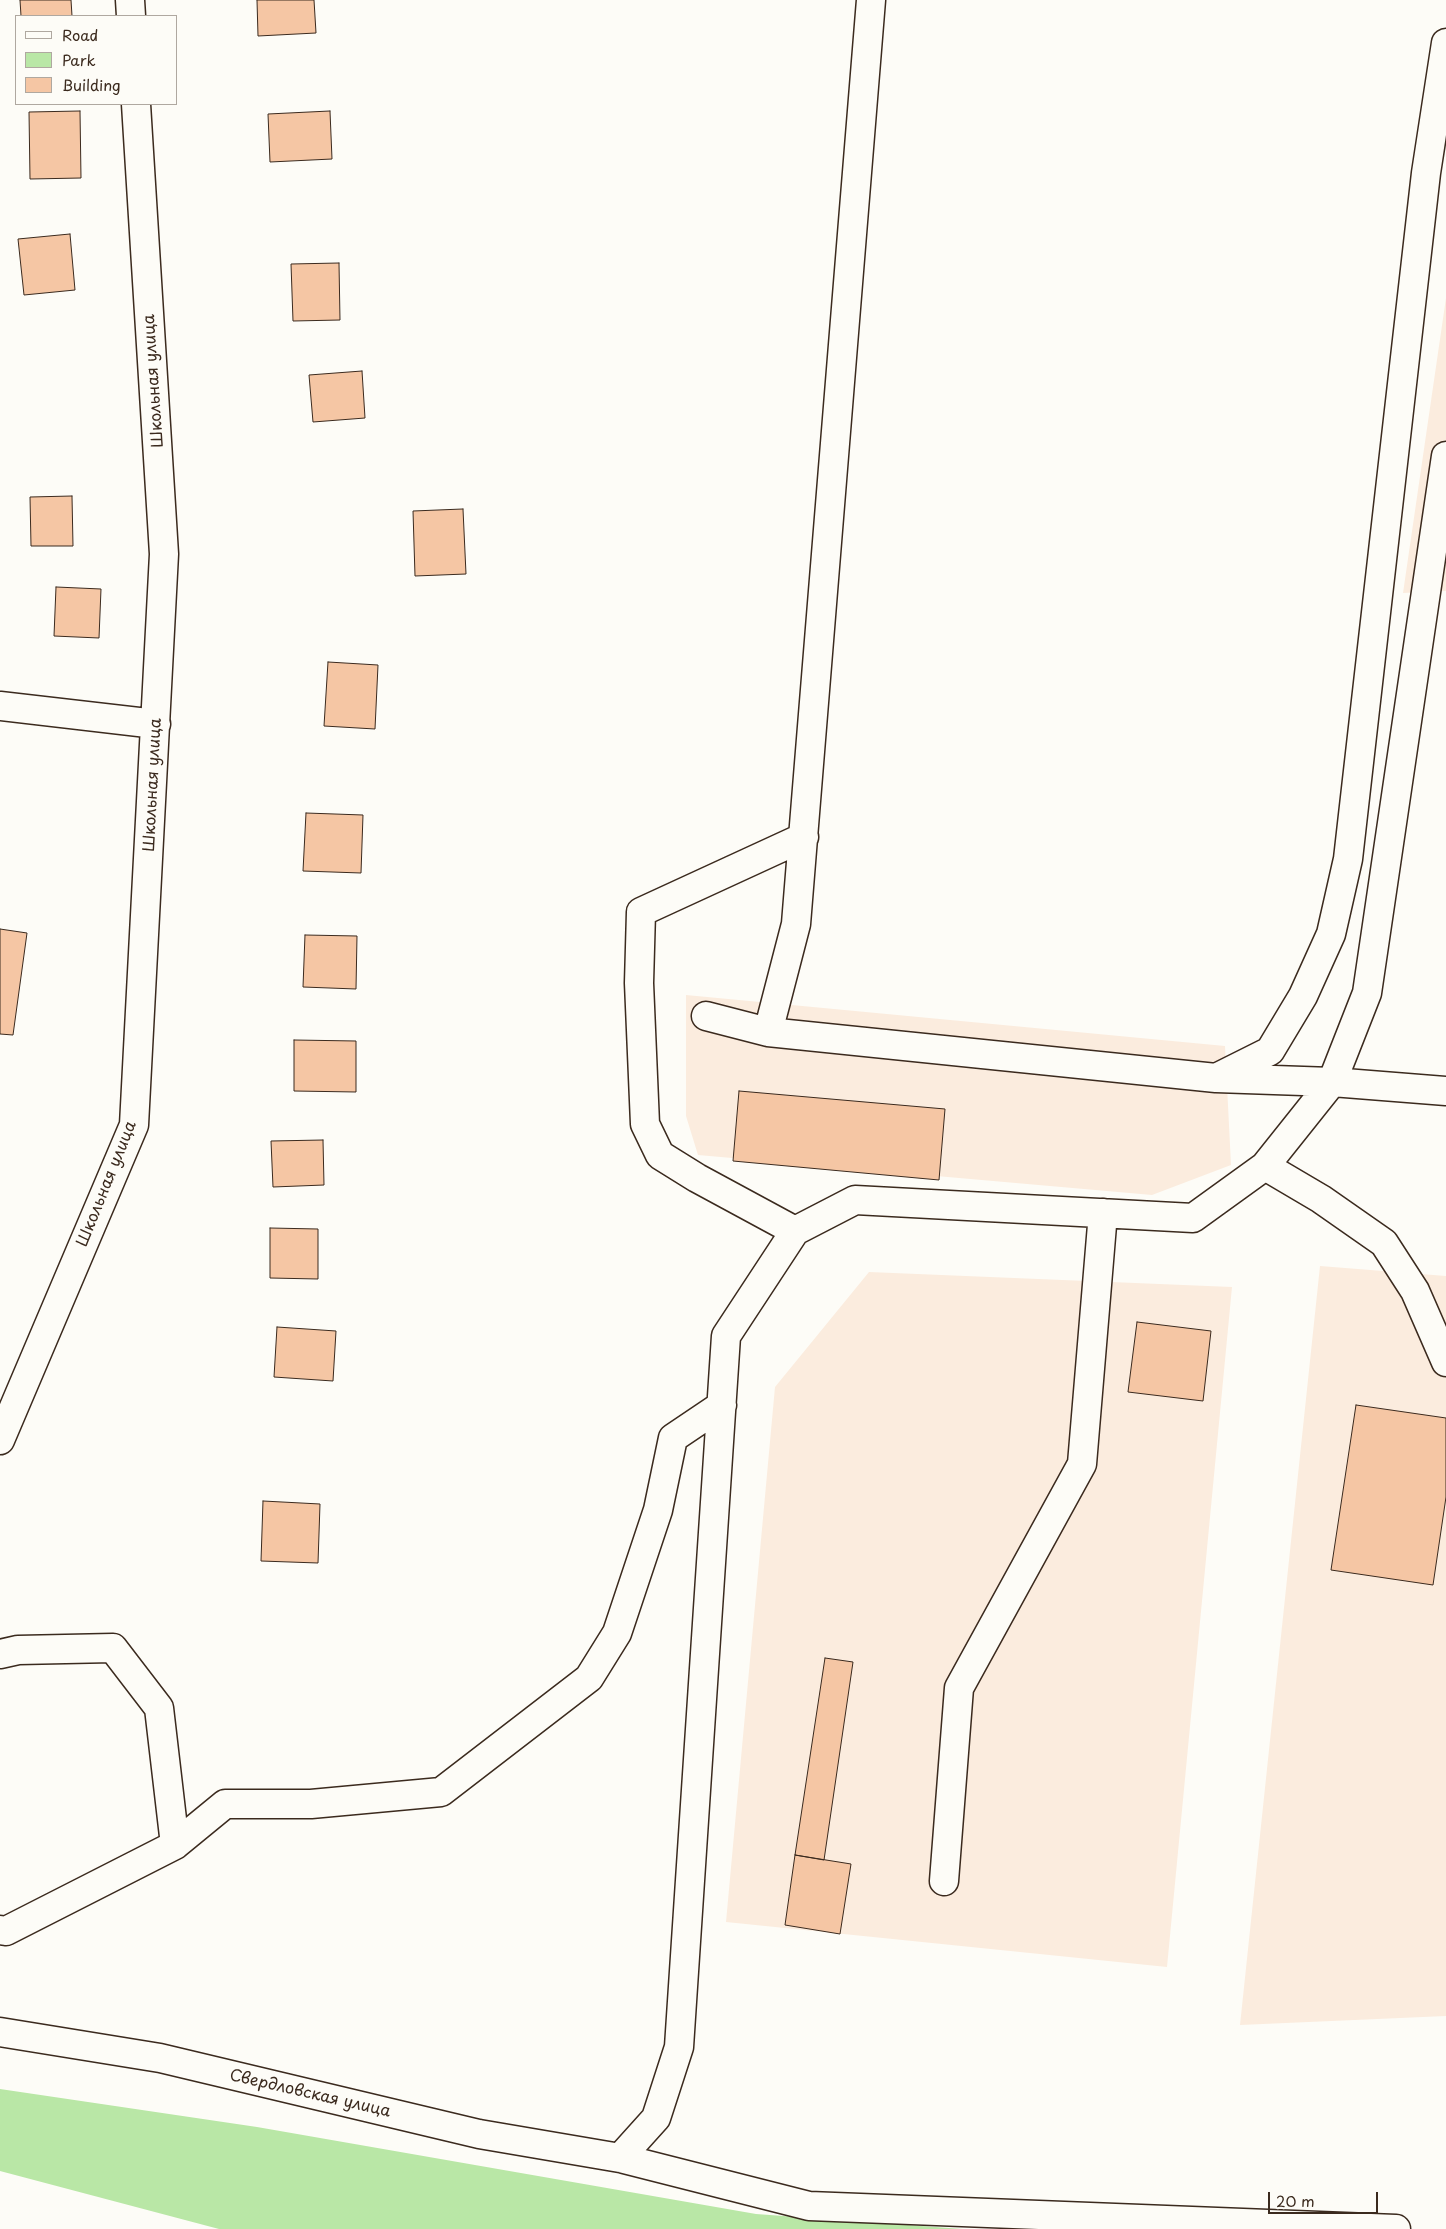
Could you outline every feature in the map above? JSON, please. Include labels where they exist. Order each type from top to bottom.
[{"type":"street","points":[[130,0],[131,15]]},
{"type":"street","points":[[768,1032],[796,924],[871,0]]},
{"type":"street","points":[[1216,1078],[1270,1051],[1303,996],[1332,934],[1348,859],[1426,173],[1446,43]]},
{"type":"street","name":"Школьная улица","points":[[0,1440],[134,1125],[164,554],[136,105]]},
{"type":"street","points":[[620,2158],[656,2118],[679,2047],[726,1336],[795,1231],[855,1200],[1192,1218],[1265,1166],[1332,1082],[1367,993],[1446,456]]},
{"type":"street","points":[[0,706],[156,724]]},
{"type":"street","points":[[795,1231],[697,1178],[660,1155],[645,1124],[639,983],[640,912],[804,837]]},
{"type":"street","points":[[706,1016],[768,1032],[1216,1078],[1332,1082],[1446,1091]]},
{"type":"street","points":[[1265,1166],[1321,1199],[1384,1243],[1415,1291],[1446,1362]]},
{"type":"street","points":[[944,1881],[959,1688],[1082,1464],[1103,1213]]},
{"type":"street","points":[[0,1930],[6,1931],[175,1844],[225,1804],[311,1804],[441,1792],[589,1678],[617,1634],[658,1510],[673,1438],[722,1404]]},
{"type":"street","points":[[0,1654],[18,1650],[113,1648],[159,1708],[175,1844]]},
{"type":"street","name":"Свердловская улица","points":[[0,2032],[160,2058],[479,2134],[620,2158],[808,2206],[1396,2229]]},
{"type":"shaded area","points":[[1446,298],[1446,591],[1403,593]]},
{"type":"shaded area","points":[[686,995],[1225,1046],[1231,1165],[1152,1195],[698,1155],[686,1116]]},
{"type":"shaded area","points":[[1320,1266],[1446,1276],[1446,2016],[1240,2025]]},
{"type":"shaded area","points":[[869,1272],[1232,1287],[1167,1967],[726,1922],[775,1387]]},
{"type":"green space","points":[[0,2089],[257,2127],[756,2214],[963,2229],[219,2229],[0,2171]]},
{"type":"building","points":[[20,0],[71,0],[72,15],[21,15]]},
{"type":"building","points":[[257,0],[314,0],[316,33],[258,36]]},
{"type":"building","points":[[80,111],[81,178],[30,179],[29,112]]},
{"type":"building","points":[[330,111],[332,159],[270,162],[268,114]]},
{"type":"building","points":[[70,234],[75,290],[24,295],[18,239]]},
{"type":"building","points":[[339,263],[340,320],[293,321],[291,264]]},
{"type":"building","points":[[362,371],[365,418],[313,422],[309,375]]},
{"type":"building","points":[[72,496],[73,546],[31,546],[30,497]]},
{"type":"building","points":[[463,509],[466,574],[415,576],[413,511]]},
{"type":"building","points":[[56,587],[101,589],[99,638],[54,636]]},
{"type":"building","points":[[328,662],[378,665],[375,729],[324,726]]},
{"type":"building","points":[[306,813],[363,815],[361,873],[303,871]]},
{"type":"building","points":[[0,929],[27,933],[13,1035],[0,1034]]},
{"type":"building","points":[[305,935],[357,936],[356,989],[303,987]]},
{"type":"building","points":[[294,1040],[356,1041],[356,1092],[294,1091]]},
{"type":"building","points":[[739,1091],[945,1109],[939,1180],[733,1161]]},
{"type":"building","points":[[323,1140],[324,1185],[273,1187],[271,1141]]},
{"type":"building","points":[[270,1228],[318,1229],[318,1279],[270,1278]]},
{"type":"building","points":[[1137,1322],[1211,1331],[1203,1401],[1128,1392]]},
{"type":"building","points":[[277,1327],[336,1331],[333,1381],[274,1377]]},
{"type":"building","points":[[1356,1405],[1446,1418],[1446,1497],[1433,1585],[1331,1570]]},
{"type":"building","points":[[263,1501],[320,1504],[318,1563],[261,1561]]},
{"type":"building","points":[[825,1658],[853,1662],[824,1860],[795,1855]]},
{"type":"building","points":[[795,1855],[851,1864],[840,1934],[785,1925]]}]
